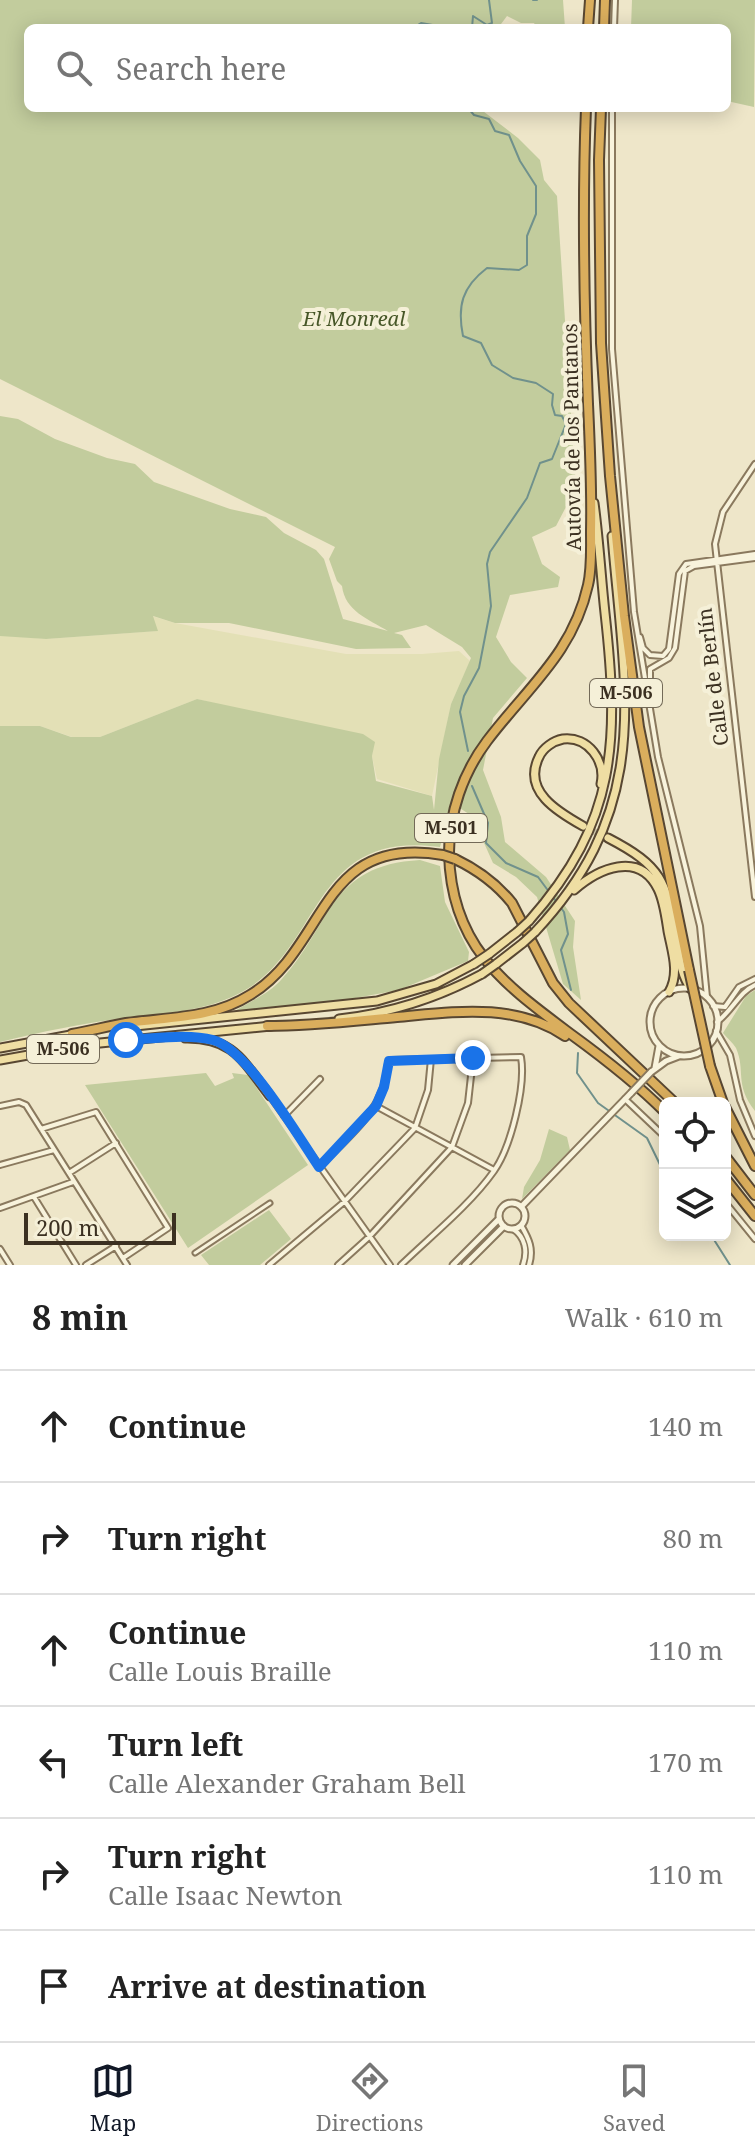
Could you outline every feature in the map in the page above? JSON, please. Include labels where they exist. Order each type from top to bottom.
[{"type":"highway","points":[[588,24],[590,0]]},
{"type":"highway","points":[[604,24],[605,0]]},
{"type":"highway","name":"Autovía de los Pantanos","points":[[586,112],[584,304],[592,493],[591,567],[581,609],[567,640],[472,765],[453,813],[449,865],[461,916],[479,954],[493,972],[523,999],[628,1078],[659,1106]]},
{"type":"highway","name":"Autovía de los Pantanos","points":[[601,112],[601,343],[624,616],[639,727],[710,1066],[721,1097]]},
{"type":"highway","points":[[72,1034],[205,1013],[239,1002],[264,985],[286,963],[324,903],[347,877],[373,861],[420,852],[455,859],[479,871],[504,893],[553,983],[569,1003],[669,1097]]},
{"type":"highway","points":[[267,1026],[305,1026],[459,1011],[508,1014],[559,1032],[628,1078]]},
{"type":"highway","name":"Autovía de los Pantanos","points":[[731,1119],[755,1166]]},
{"type":"highway","points":[[731,1164],[755,1195]]},
{"type":"highway","points":[[731,1186],[755,1216]]},
{"type":"main road","name":"M-506","points":[[0,1060],[126,1040],[365,1016],[399,1009],[442,994],[482,974],[535,932],[566,897],[604,830],[615,794],[624,745],[626,695],[610,476]]},
{"type":"main road","name":"M-506","points":[[0,1048],[72,1034],[377,1001],[425,988],[474,964],[529,921],[548,900],[581,850],[597,813],[609,770],[613,697],[592,493]]},
{"type":"main road","points":[[583,826],[557,811],[538,788],[534,776],[536,762],[542,751],[551,744],[562,739],[573,740],[594,752],[603,775],[597,813]]},
{"type":"main road","points":[[608,838],[649,863],[663,883],[682,971],[691,989]]},
{"type":"main road","points":[[566,897],[591,877],[616,866],[635,868],[651,878],[659,890],[675,966],[675,980],[669,992]]},
{"type":"main road","points":[[126,1040],[204,1038],[223,1043],[241,1058],[270,1096]]},
{"type":"street","points":[[614,24],[615,0]]},
{"type":"street","points":[[612,112],[612,349],[634,612],[658,757],[700,926],[707,997],[717,1022],[716,1031],[707,1047],[690,1056],[665,1051],[651,1032],[651,1015],[659,999],[669,992],[691,989],[707,997]]},
{"type":"street","name":"Calle de Berlín","points":[[755,464],[723,512],[716,536],[716,561],[755,897]]},
{"type":"street","points":[[634,612],[643,648],[650,655],[663,656],[671,644],[681,570],[690,562],[755,556]]},
{"type":"street","points":[[652,725],[649,672],[654,664],[669,658],[674,651],[684,575],[691,567],[716,561]]},
{"type":"street","points":[[713,1006],[725,1007],[739,987],[755,979]]},
{"type":"street","points":[[717,1022],[734,1008],[746,989],[755,985]]},
{"type":"street","points":[[716,1031],[730,1055],[737,1092],[755,1136]]},
{"type":"street","points":[[651,1072],[658,1059],[659,1045]]},
{"type":"street","points":[[521,1207],[651,1072],[680,1056]]},
{"type":"street","points":[[319,1167],[376,1106],[384,1087],[389,1061],[521,1057],[515,1114],[495,1170],[401,1265]]},
{"type":"street","points":[[338,1265],[369,1237],[452,1147],[468,1103],[473,1058]]},
{"type":"street","points":[[271,1264],[344,1202],[415,1128],[428,1090],[431,1059]]},
{"type":"street","points":[[284,1116],[320,1079]]},
{"type":"street","points":[[270,1096],[390,1265]]},
{"type":"street","points":[[625,1099],[659,1131]]},
{"type":"street","points":[[0,1106],[19,1102],[26,1105],[127,1265]]},
{"type":"street","points":[[376,1106],[495,1170]]},
{"type":"street","points":[[41,1129],[96,1112],[116,1143],[168,1228],[123,1258]]},
{"type":"street","points":[[69,1173],[116,1143]]},
{"type":"street","points":[[0,1165],[54,1150]]},
{"type":"street","points":[[0,1208],[74,1181]]},
{"type":"street","points":[[34,1197],[76,1265]]},
{"type":"street","points":[[195,1253],[270,1203]]},
{"type":"street","points":[[513,1203],[521,1207],[524,1214],[521,1225],[533,1253],[526,1265],[524,1241],[499,1219],[499,1211],[505,1205],[513,1203]]},
{"type":"street","points":[[731,1209],[755,1239]]},
{"type":"street","points":[[453,1265],[499,1219]]},
{"type":"street","points":[[513,1229],[521,1225]]},
{"type":"street","points":[[465,1265],[504,1226]]},
{"type":"street","points":[[86,1265],[116,1246]]},
{"type":"street","points":[[0,1249],[10,1265]]},
{"type":"shaded area","points":[[152,616],[175,623],[346,654],[459,651],[470,661],[451,704],[432,796],[377,779],[372,756],[374,742],[197,699],[100,737],[72,737],[40,726],[0,726],[0,635],[46,639],[157,631]]},
{"type":"green space","name":"El Monreal","points":[[0,0],[563,0],[565,24],[521,23],[507,16],[501,24],[24,24],[24,112],[484,112],[540,160],[544,180],[557,196],[575,477],[568,503],[556,526],[532,537],[542,564],[560,577],[558,587],[510,595],[496,637],[511,662],[527,678],[493,718],[483,770],[501,817],[505,842],[546,877],[575,921],[573,947],[581,1000],[563,984],[537,897],[516,877],[493,863],[472,816],[452,803],[440,847],[397,846],[365,856],[341,874],[266,975],[238,994],[197,1008],[94,1022],[0,1042],[0,726],[40,726],[71,737],[100,737],[197,699],[363,734],[375,742],[372,756],[376,781],[432,796],[434,810],[439,759],[451,704],[471,658],[462,647],[426,625],[394,633],[402,635],[411,648],[356,649],[229,623],[175,623],[153,616],[158,631],[46,639],[0,636],[0,416],[18,419],[55,439],[107,458],[135,464],[154,482],[230,509],[266,517],[284,533],[316,550],[324,559],[343,619],[388,631],[359,613],[348,602],[329,559],[335,547],[0,379]]},
{"type":"green space","points":[[632,0],[755,0],[754,107],[731,102],[731,24],[631,24]]},
{"type":"green space","points":[[420,860],[440,866],[445,902],[469,952],[468,961],[399,990],[339,1001],[235,1011],[281,980],[335,901],[349,886],[367,873],[390,864]]},
{"type":"green space","points":[[755,990],[755,1111],[742,1085],[736,1048],[723,1033],[746,996]]},
{"type":"green space","points":[[206,1073],[215,1086],[234,1078],[232,1073],[248,1075],[308,1165],[188,1248],[85,1085]]},
{"type":"green space","points":[[549,1129],[567,1137],[570,1150],[522,1199],[524,1187],[540,1160]]},
{"type":"green space","points":[[269,1210],[291,1239],[260,1265],[209,1265],[201,1255]]},
{"type":"waterway","points":[[489,0],[492,23],[490,24]]},
{"type":"waterway","points":[[472,24],[473,16],[485,24]]},
{"type":"waterway","points":[[419,24],[427,24]]},
{"type":"waterway","points":[[468,751],[460,712],[464,696],[479,668],[491,606],[487,564],[490,552],[527,498],[540,463],[552,459],[566,424],[562,416],[555,415],[553,394],[536,383],[513,378],[492,365],[481,343],[463,336],[461,306],[467,290],[487,268],[519,270],[527,265],[527,236],[536,214],[536,186],[520,161],[509,135],[495,131],[489,119],[471,112]]},
{"type":"waterway","points":[[472,786],[488,823],[486,843],[506,863],[538,877],[564,912],[568,934],[561,950],[571,990]]},
{"type":"waterway","points":[[578,1053],[577,1073],[598,1103],[647,1138],[662,1169]]},
{"type":"waterway","points":[[715,1241],[730,1265]]},
{"type":"tunnel","points":[[584,827],[608,838]]},
{"type":"route","points":[[126,1040],[204,1038],[223,1043],[241,1058],[319,1167],[376,1106],[384,1087],[389,1061],[473,1058]]}]
